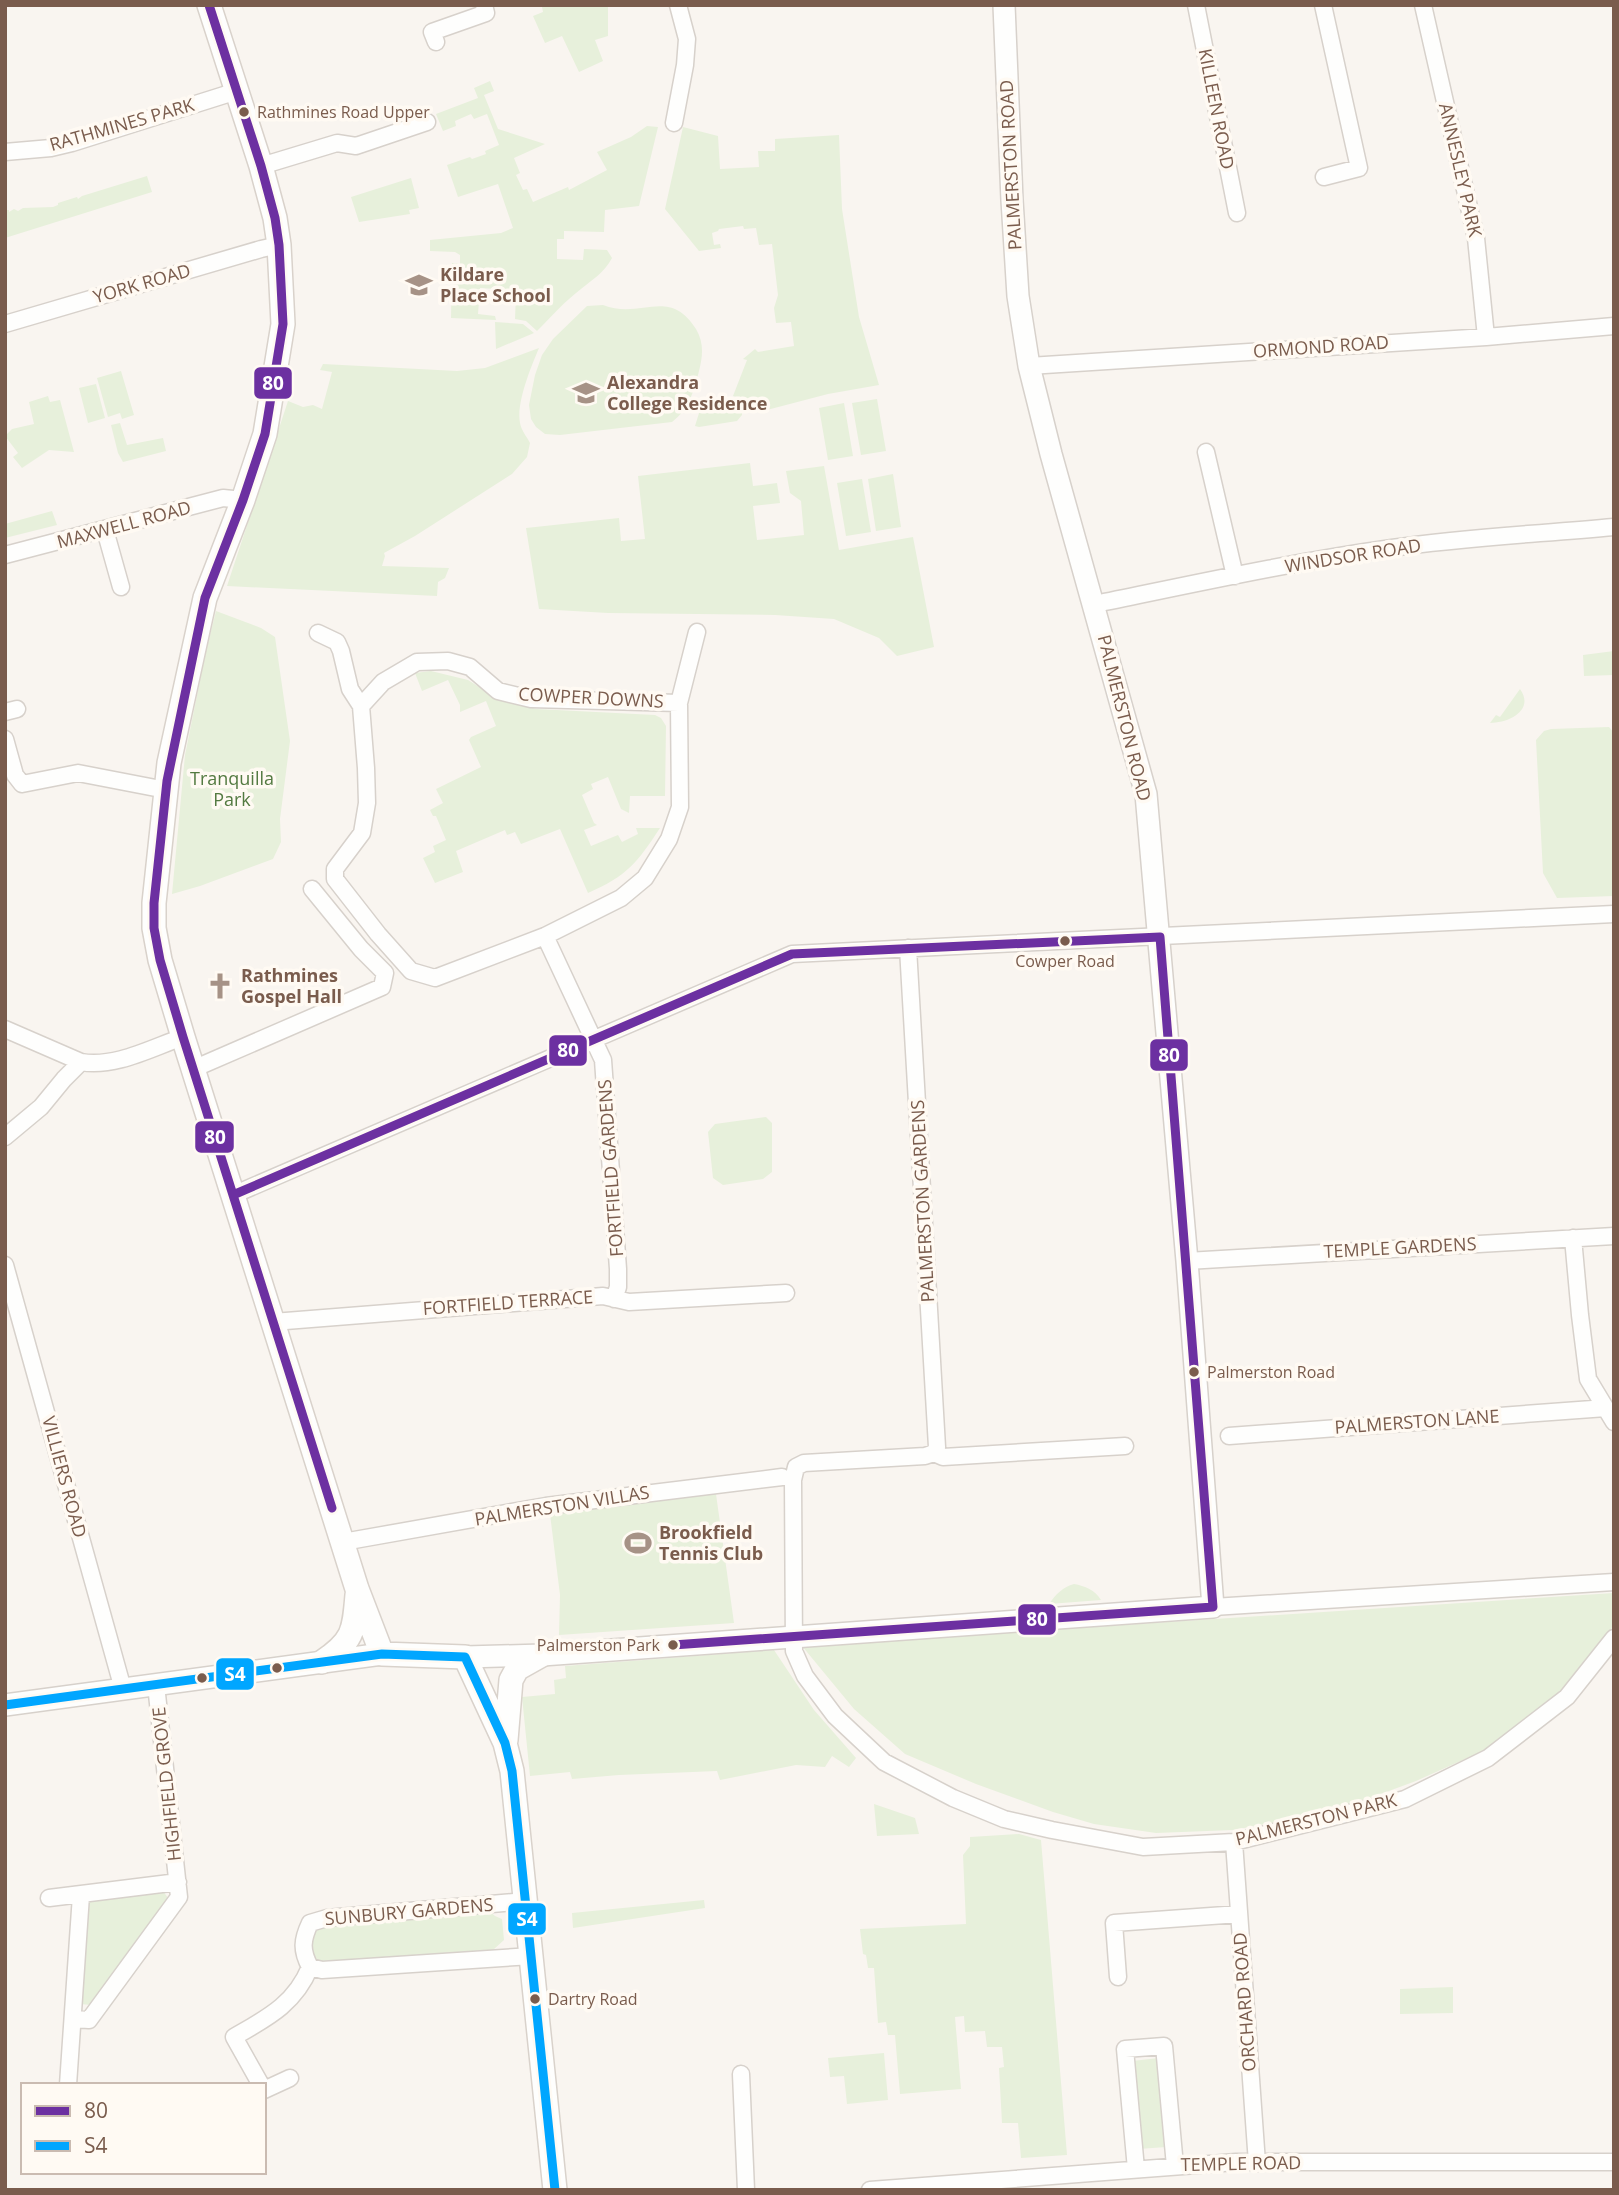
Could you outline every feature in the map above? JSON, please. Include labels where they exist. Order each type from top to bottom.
[{"type":"main road","points":[[209,5],[275,218],[283,324],[265,434],[205,598],[169,763],[154,903],[154,928],[160,960],[193,1069],[357,1589],[382,1654],[465,1657],[505,1743],[512,1771],[555,2190]]},
{"type":"main road","points":[[322,1662],[345,1645],[350,1635],[356,1611],[357,1589]]},
{"type":"main road","points":[[505,1743],[511,1680],[517,1669],[542,1655]]},
{"type":"street","points":[[436,42],[432,32],[486,13],[484,5]]},
{"type":"street","points":[[674,123],[687,39],[678,5]]},
{"type":"street","name":"PALMERSTON ROAD","points":[[1004,5],[1012,213],[1018,296],[1029,366],[1146,794],[1160,937],[1213,1606]]},
{"type":"street","name":"KILLEEN ROAD","points":[[1196,5],[1237,213]]},
{"type":"street","points":[[1323,5],[1359,168],[1324,177]]},
{"type":"street","name":"ANNESLEY PARK","points":[[1423,5],[1476,238],[1486,337]]},
{"type":"street","name":"RATHMINES PARK","points":[[5,152],[51,148],[72,143],[237,91]]},
{"type":"street","points":[[261,166],[337,143],[356,146],[427,122]]},
{"type":"street","name":"YORK ROAD","points":[[5,324],[279,246]]},
{"type":"street","name":"ORMOND ROAD","points":[[1029,366],[1486,337],[1614,326]]},
{"type":"street","points":[[1206,452],[1234,576]]},
{"type":"street","name":"MAXWELL ROAD","points":[[5,555],[223,498],[243,500]]},
{"type":"street","name":"WINDSOR ROAD","points":[[1095,604],[1391,548],[1482,537],[1614,527]]},
{"type":"street","points":[[105,530],[121,587]]},
{"type":"street","name":"COWPER DOWNS","points":[[679,703],[531,699],[498,691],[470,667],[448,661],[417,662],[383,682],[361,706],[367,803],[362,833],[335,869],[335,878],[378,934],[411,971],[435,978],[545,936],[621,898],[645,878],[669,839],[680,807],[679,703],[697,632]]},
{"type":"street","points":[[318,633],[337,642],[350,689],[361,706]]},
{"type":"street","points":[[5,739],[15,775],[22,784],[78,773],[166,790]]},
{"type":"street","points":[[193,1069],[382,987],[385,973],[312,889]]},
{"type":"street","points":[[233,1195],[792,954],[1614,914]]},
{"type":"street","points":[[545,936],[592,1039]]},
{"type":"street","name":"PALMERSTON GARDENS","points":[[908,948],[937,1447],[934,1453]]},
{"type":"street","points":[[5,1030],[93,1065],[113,1062],[183,1037]]},
{"type":"street","name":"FORTFIELD GARDENS","points":[[592,1039],[603,1060],[618,1269],[618,1287],[614,1299]]},
{"type":"street","points":[[5,1137],[41,1107],[81,1062]]},
{"type":"street","name":"TEMPLE GARDENS","points":[[1186,1261],[1614,1236]]},
{"type":"street","points":[[1573,1238],[1588,1380],[1610,1415]]},
{"type":"street","name":"VILLIERS ROAD","points":[[5,1265],[123,1689]]},
{"type":"street","name":"FORTFIELD TERRACE","points":[[273,1322],[603,1296],[629,1302],[786,1293]]},
{"type":"street","name":"PALMERSTON LANE","points":[[1229,1436],[1610,1415]]},
{"type":"street","points":[[793,1636],[793,1480],[796,1467],[804,1463],[925,1456],[934,1453],[943,1457],[1125,1446]]},
{"type":"street","name":"PALMERSTON VILLAS","points":[[343,1542],[546,1506],[782,1477]]},
{"type":"street","points":[[465,1657],[542,1655],[1213,1606],[1614,1582]]},
{"type":"street","name":"PALMERSTON PARK","points":[[793,1636],[794,1651],[806,1676],[835,1716],[884,1762],[953,1798],[1004,1819],[1143,1847],[1234,1842],[1405,1799],[1488,1758],[1567,1697],[1614,1639]]},
{"type":"street","points":[[5,1705],[382,1654]]},
{"type":"street","name":"HIGHFIELD GROVE","points":[[74,2019],[89,2020],[178,1897],[156,1685]]},
{"type":"street","name":"ORCHARD ROAD","points":[[1234,1842],[1257,2163]]},
{"type":"street","name":"HIGHFIELD GROVE","points":[[49,1898],[178,1882]]},
{"type":"street","points":[[68,2083],[81,1895]]},
{"type":"street","name":"SUNBURY GARDENS","points":[[310,1967],[304,1956],[302,1938],[310,1923],[327,1918],[526,1901]]},
{"type":"street","points":[[1118,1977],[1114,1923],[1238,1914]]},
{"type":"street","points":[[260,2083],[234,2038],[275,2013],[303,1984],[310,1967],[322,1970],[532,1956]]},
{"type":"street","points":[[1136,2169],[1125,2049],[1164,2046],[1175,2166]]},
{"type":"street","points":[[741,2074],[746,2190]]},
{"type":"street","points":[[266,2089],[290,2078]]},
{"type":"street","name":"TEMPLE ROAD","points":[[870,2190],[1175,2166],[1257,2163],[1614,2162]]},
{"type":"green space","points":[[608,5],[608,36],[595,40],[603,61],[579,72],[562,36],[545,43],[533,16],[543,12],[542,7]]},
{"type":"green space","points":[[490,81],[494,91],[484,95],[498,129],[545,144],[514,158],[520,173],[516,175],[533,202],[568,187],[569,190],[607,170],[597,152],[631,137],[647,126],[658,127],[639,206],[605,210],[604,232],[564,231],[564,239],[557,239],[557,259],[583,260],[584,249],[607,250],[612,258],[602,272],[569,299],[537,331],[526,321],[515,319],[516,294],[496,293],[496,289],[480,288],[478,314],[495,316],[496,320],[451,318],[452,263],[460,264],[460,255],[455,252],[430,251],[430,240],[501,233],[513,228],[498,184],[458,197],[447,165],[486,154],[485,151],[499,145],[487,114],[474,119],[471,114],[455,121],[456,126],[443,131],[436,114],[478,98],[474,88]]},
{"type":"green space","points":[[683,127],[718,136],[720,169],[759,167],[758,151],[775,151],[775,139],[839,135],[842,209],[859,317],[879,385],[828,394],[763,411],[758,402],[733,396],[747,360],[743,359],[755,349],[758,352],[794,346],[791,322],[776,323],[774,308],[778,295],[772,244],[759,245],[756,228],[744,229],[743,226],[719,229],[712,233],[714,245],[720,244],[721,248],[699,251],[665,209]]},
{"type":"green space","points":[[147,176],[152,192],[5,238],[5,210],[9,212],[14,209],[18,211],[23,208],[53,207],[58,203]]},
{"type":"green space","points":[[411,178],[419,208],[409,210],[410,214],[359,222],[351,197]]},
{"type":"green space","points":[[603,305],[617,309],[665,306],[686,316],[699,334],[702,349],[699,371],[690,399],[672,422],[560,435],[545,434],[531,419],[529,405],[542,355],[553,339],[587,306]]},
{"type":"green space","points":[[495,322],[523,324],[534,333],[496,349]]},
{"type":"green space","points":[[539,348],[525,385],[519,415],[521,426],[530,443],[527,457],[512,474],[384,553],[382,566],[449,568],[445,578],[438,582],[437,596],[227,586],[288,401],[303,407],[313,405],[322,409],[332,372],[320,370],[323,364],[457,371],[485,368]]},
{"type":"green space","points":[[121,371],[134,415],[122,419],[120,413],[108,417],[97,378]]},
{"type":"green space","points":[[96,384],[105,418],[88,423],[79,388]]},
{"type":"green space","points":[[48,396],[50,402],[60,400],[74,452],[49,450],[22,468],[13,457],[18,453],[5,436],[12,429],[34,424],[29,402]]},
{"type":"green space","points":[[704,397],[737,406],[742,410],[742,415],[737,421],[695,426]]},
{"type":"green space","points":[[877,399],[886,451],[861,455],[852,403]]},
{"type":"green space","points":[[844,403],[853,456],[828,460],[819,408]]},
{"type":"green space","points":[[120,423],[127,445],[163,438],[166,451],[123,462],[111,425]]},
{"type":"green space","points":[[750,463],[753,486],[777,483],[780,503],[753,506],[757,540],[804,535],[801,501],[790,493],[786,471],[824,466],[839,550],[913,537],[934,647],[897,656],[879,638],[834,619],[539,609],[526,528],[619,518],[621,541],[645,539],[638,476]]},
{"type":"green space","points":[[893,474],[901,527],[876,531],[868,479]]},
{"type":"green space","points":[[862,479],[871,532],[846,536],[837,483]]},
{"type":"green space","points":[[52,511],[57,525],[5,538],[5,524]]},
{"type":"green space","name":"Tranquilla Park","points":[[216,611],[261,628],[275,637],[290,741],[280,819],[281,842],[273,859],[172,894],[185,755]]},
{"type":"green space","points":[[1614,651],[1614,675],[1584,676],[1583,655]]},
{"type":"green space","points":[[431,671],[468,680],[500,700],[537,709],[655,715],[661,718],[666,726],[665,796],[630,796],[629,813],[621,809],[608,777],[591,784],[593,789],[582,795],[597,825],[584,830],[591,846],[618,835],[622,842],[638,834],[636,828],[660,828],[645,851],[622,874],[588,893],[560,829],[521,844],[515,832],[507,835],[505,830],[456,851],[463,872],[435,883],[423,858],[435,852],[433,846],[446,840],[436,816],[433,816],[430,810],[443,803],[436,789],[481,767],[469,740],[496,726],[486,701],[460,712],[460,705],[448,680],[422,691],[415,673]]},
{"type":"green space","points":[[1520,689],[1524,703],[1518,714],[1505,721],[1490,723],[1496,715],[1500,717]]},
{"type":"green space","points":[[1609,727],[1614,733],[1614,896],[1557,898],[1543,873],[1536,740],[1544,731],[1551,729]]},
{"type":"green space","points":[[766,1117],[772,1123],[772,1172],[763,1179],[723,1185],[713,1178],[708,1132],[715,1124]]},
{"type":"green space","name":"Brookfield Tennis Club","points":[[716,1494],[734,1623],[559,1635],[560,1595],[550,1514]]},
{"type":"green space","points":[[1074,1584],[1089,1589],[1101,1600],[1049,1604],[1060,1591]]},
{"type":"green space","points":[[1614,1593],[1614,1621],[1608,1639],[1565,1687],[1529,1719],[1483,1751],[1416,1781],[1332,1812],[1233,1830],[1156,1833],[1094,1824],[976,1784],[905,1754],[854,1709],[802,1646]]},
{"type":"green space","points":[[774,1650],[814,1710],[856,1758],[849,1767],[832,1756],[825,1767],[796,1765],[720,1780],[717,1771],[572,1779],[570,1772],[530,1776],[522,1697],[555,1694],[554,1680],[566,1678],[565,1666]]},
{"type":"green space","points":[[874,1804],[915,1818],[919,1834],[877,1836]]},
{"type":"green space","points":[[1019,1834],[1041,1840],[1067,2155],[1021,2158],[1018,2123],[1002,2123],[999,2068],[1004,2067],[1002,2047],[987,2047],[985,2031],[965,2032],[964,2016],[955,2017],[961,2089],[900,2094],[895,2035],[888,2035],[886,2022],[878,2023],[874,1968],[868,1968],[866,1955],[863,1954],[860,1929],[966,1924],[963,1855],[970,1846],[970,1837]]},
{"type":"green space","points":[[163,1891],[168,1898],[91,2005],[80,2004],[87,1905],[93,1898]]},
{"type":"green space","points":[[704,1900],[705,1908],[573,1928],[572,1913]]},
{"type":"green space","points":[[489,1911],[502,1919],[504,1940],[493,1950],[323,1964],[312,1957],[313,1938],[317,1930],[326,1924]]},
{"type":"green space","points":[[1453,1987],[1453,2013],[1400,2014],[1400,1989]]},
{"type":"green space","points":[[884,2053],[888,2100],[847,2104],[844,2076],[830,2077],[828,2058]]},
{"type":"green space","points":[[1159,2058],[1166,2147],[1139,2149],[1132,2061]]},
{"type":"transit line","name":"80","points":[[209,5],[275,218],[283,324],[265,434],[205,598],[167,781],[154,903],[154,928],[160,960],[183,1037],[332,1508]]},
{"type":"transit line","name":"80","points":[[233,1195],[792,954],[1160,937],[1213,1607],[673,1645]]},
{"type":"transit line","name":"S4","points":[[5,1705],[382,1654],[465,1657]]},
{"type":"transit line","name":"S4","points":[[465,1657],[505,1743],[512,1771],[555,2190]]},
{"type":"place","name":"Rathmines Road Upper","points":[[244,112]]},
{"type":"place","name":"Kildare Place School","points":[[419,285]]},
{"type":"place","name":"Alexandra College Residence","points":[[586,393]]},
{"type":"place","name":"Cowper Road","points":[[1065,941]]},
{"type":"place","name":"Rathmines Gospel Hall","points":[[220,986]]},
{"type":"place","name":"Palmerston Road","points":[[1194,1372]]},
{"type":"place","name":"Brookfield Tennis Club","points":[[638,1543]]},
{"type":"place","name":"Palmerston Park","points":[[673,1645]]},
{"type":"place","name":"Dartry Road","points":[[535,1999]]}]
